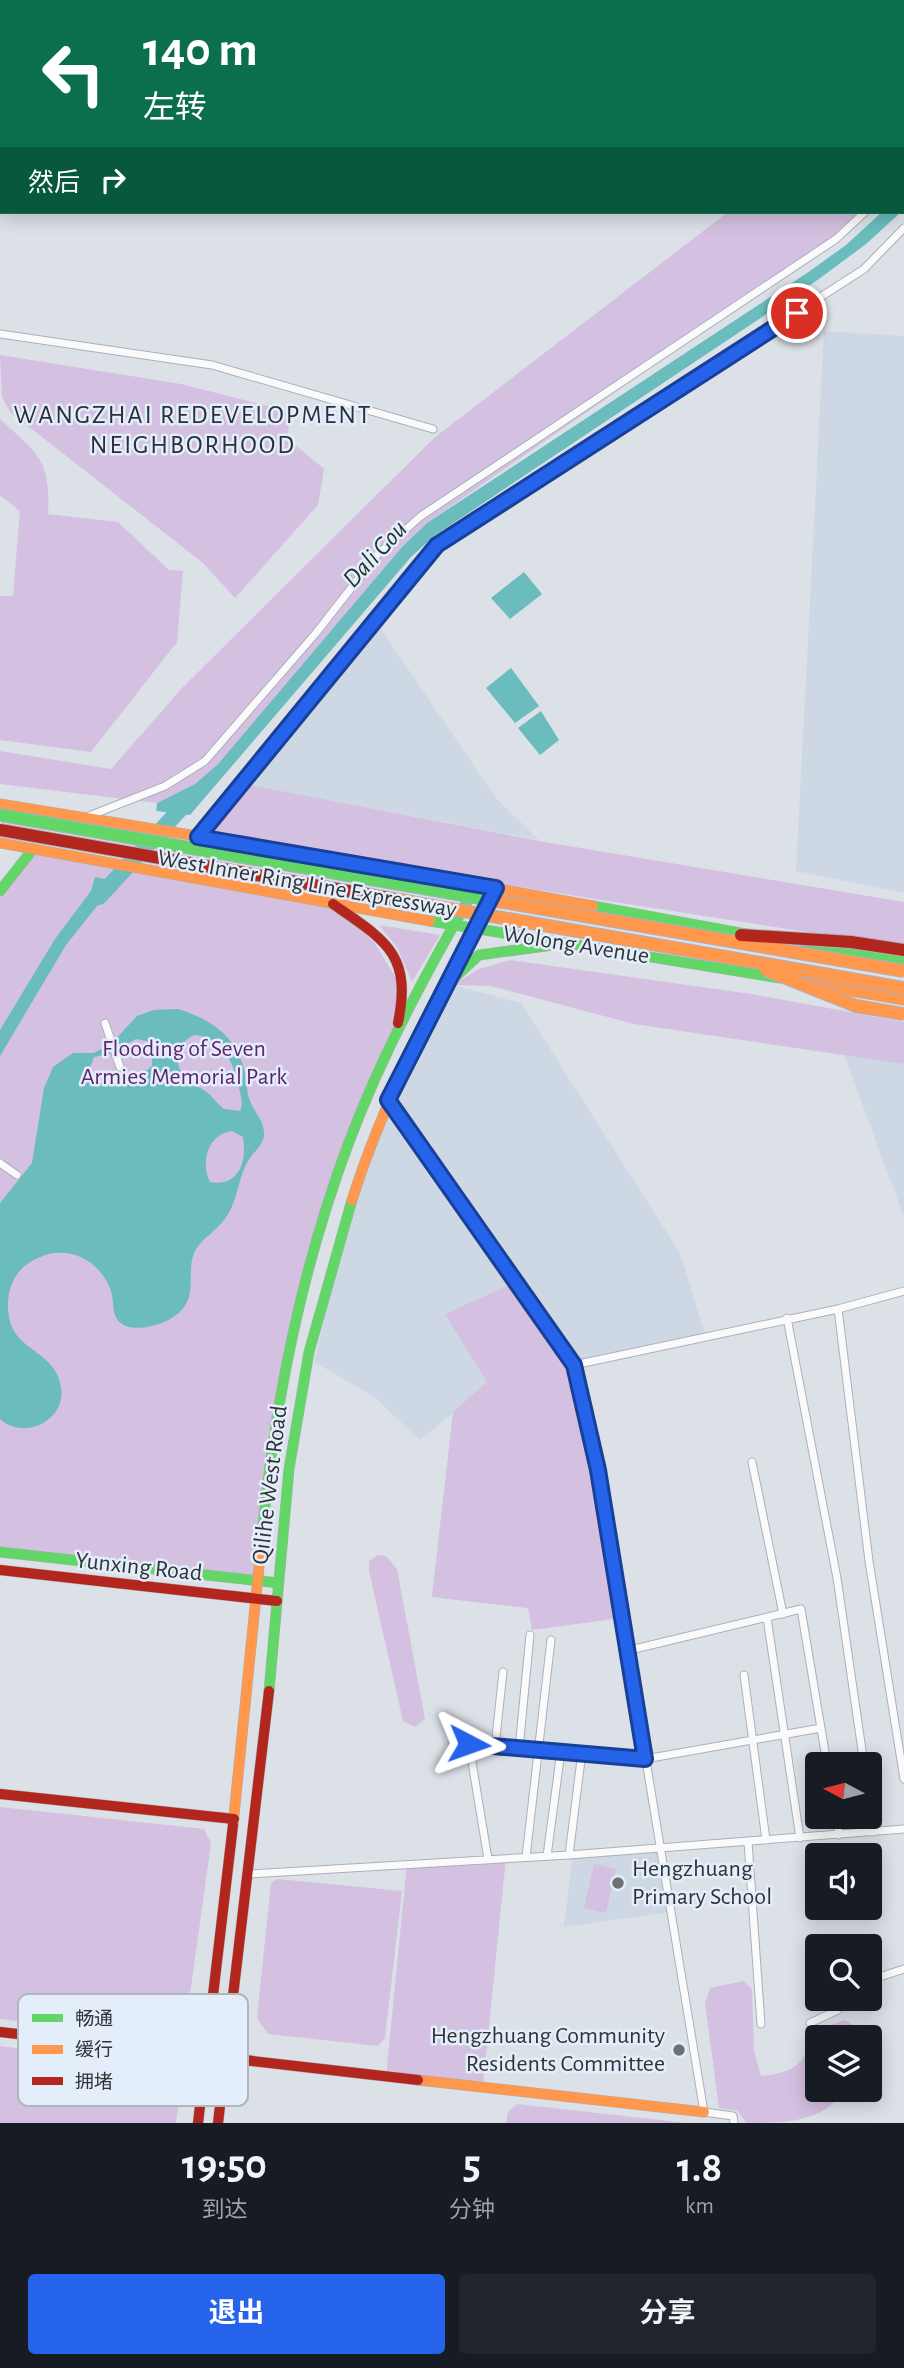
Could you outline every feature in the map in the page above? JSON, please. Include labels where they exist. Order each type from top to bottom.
[{"type":"main road","name":"Wolong Avenue","points":[[0,804],[478,884],[754,936],[904,959]]},
{"type":"main road","name":"West Inner Ring Line Expressway","points":[[0,815],[904,971]]},
{"type":"main road","name":"West Inner Ring Line Expressway","points":[[0,830],[904,988]]},
{"type":"main road","name":"Wolong Avenue","points":[[0,843],[475,929],[904,1000]]},
{"type":"main road","points":[[0,891],[33,849]]},
{"type":"main road","name":"Qilihe West Road","points":[[214,1994],[268,1480],[279,1409],[308,1275],[340,1169],[397,1032],[478,884]]},
{"type":"main road","name":"Qilihe West Road","points":[[233,1994],[248,1874],[289,1469],[309,1352],[340,1238],[388,1100],[496,888]]},
{"type":"main road","points":[[329,902],[378,936],[396,963],[404,987],[397,1032]]},
{"type":"main road","points":[[681,931],[851,942],[904,950]]},
{"type":"main road","points":[[431,1011],[459,970],[479,955],[566,943]]},
{"type":"main road","points":[[743,961],[856,1006],[904,1014]]},
{"type":"main road","name":"Yunxing Road","points":[[0,1552],[279,1583]]},
{"type":"main road","name":"Yunxing Road","points":[[0,1570],[277,1601]]},
{"type":"main road","points":[[0,1794],[234,1819]]},
{"type":"main road","points":[[0,2032],[18,2034]]},
{"type":"main road","points":[[248,2060],[704,2112]]},
{"type":"street","points":[[85,818],[165,786],[205,761],[316,633],[377,555],[421,516],[836,239],[863,214]]},
{"type":"street","points":[[198,837],[437,545],[864,269],[904,228]]},
{"type":"street","points":[[0,334],[212,365],[433,429]]},
{"type":"street","points":[[105,1023],[121,1067]]},
{"type":"street","points":[[388,1100],[574,1365],[598,1470],[704,2112],[733,2116],[734,2123]]},
{"type":"street","points":[[0,1163],[17,1175]]},
{"type":"street","points":[[574,1365],[838,1309],[904,1291]]},
{"type":"street","points":[[838,1309],[869,1561],[904,1779]]},
{"type":"street","points":[[788,1318],[837,1578],[862,1752]]},
{"type":"street","points":[[752,1462],[783,1614]]},
{"type":"street","points":[[626,1651],[801,1609],[825,1752]]},
{"type":"street","points":[[767,1618],[800,1838]]},
{"type":"street","points":[[519,1748],[530,1636]]},
{"type":"street","points":[[526,1857],[551,1640]]},
{"type":"street","points":[[495,1746],[503,1672]]},
{"type":"street","points":[[744,1675],[766,1840]]},
{"type":"street","points":[[488,1859],[469,1744],[645,1759],[821,1728]]},
{"type":"street","points":[[547,1856],[561,1751]]},
{"type":"street","points":[[569,1854],[582,1752]]},
{"type":"street","points":[[838,1829],[839,1835]]},
{"type":"street","points":[[248,1874],[547,1856],[904,1829]]},
{"type":"street","points":[[748,1842],[761,2024]]},
{"type":"street","points":[[882,1976],[904,1969]]},
{"type":"street","points":[[810,2023],[836,2011]]},
{"type":"shaded area","points":[[824,331],[904,336],[904,893],[796,871]]},
{"type":"shaded area","points":[[372,616],[496,798],[539,840],[233,782]]},
{"type":"shaded area","points":[[453,985],[521,1003],[680,1253],[706,1337],[574,1365],[532,1630],[528,1608],[432,1597],[453,1413],[420,1440],[372,1395],[314,1362],[344,1237],[383,1119],[433,1013]]},
{"type":"shaded area","points":[[844,1055],[904,1064],[904,1217]]},
{"type":"shaded area","name":"Hengzhuang Primary School","points":[[661,1848],[671,1912],[564,1927],[573,1854]]},
{"type":"green space","points":[[725,214],[863,214],[836,239],[427,523],[402,547],[218,764],[195,784],[157,803],[0,784],[0,751],[111,769],[183,687],[434,438]]},
{"type":"green space","points":[[0,355],[181,384],[291,412],[287,438],[324,469],[318,505],[235,598],[203,563],[10,412],[2,397]]},
{"type":"green space","points":[[0,419],[39,459],[47,481],[48,514],[118,522],[169,570],[183,571],[177,642],[91,752],[0,740],[0,596],[13,596],[20,511],[0,495]]},
{"type":"green space","points":[[240,783],[539,841],[904,902],[904,947],[198,837]]},
{"type":"green space","name":"Flooding of Seven Armies Memorial Park","points":[[33,849],[329,902],[374,942],[394,975],[400,995],[397,1032],[336,1180],[283,1384],[259,1581],[0,1552],[0,891]]},
{"type":"green space","points":[[379,925],[440,935],[412,982],[397,947]]},
{"type":"green space","points":[[510,960],[751,994],[904,1022],[904,1064],[634,1024],[491,986],[453,985],[479,969]]},
{"type":"green space","points":[[516,1282],[574,1365],[598,1470],[621,1618],[532,1630],[528,1608],[432,1597],[453,1412],[487,1382],[445,1314]]},
{"type":"green space","points":[[378,1555],[386,1556],[397,1569],[425,1719],[415,1727],[403,1721],[369,1571],[369,1561]]},
{"type":"green space","points":[[0,1807],[204,1829],[211,1843],[190,1994],[18,1994],[18,2021],[0,2019]]},
{"type":"green space","points":[[506,1858],[483,2087],[386,2076],[407,1864]]},
{"type":"green space","points":[[594,1864],[616,1869],[606,1913],[584,1908]]},
{"type":"green space","points":[[277,1879],[402,1891],[385,2038],[378,2046],[268,2034],[257,2018],[271,1883]]},
{"type":"green space","points":[[744,1981],[752,1989],[754,2051],[761,2076],[784,2072],[798,2064],[805,2055],[805,2102],[834,2102],[814,2115],[774,2122],[746,2123],[738,2111],[719,2108],[705,2003],[710,1988]]},
{"type":"green space","points":[[844,2020],[853,2025],[830,2025]]},
{"type":"green space","points":[[0,2046],[18,2048],[18,2106],[178,2106],[176,2123],[0,2123]]},
{"type":"green space","points":[[517,2104],[687,2123],[506,2123],[508,2112]]},
{"type":"water","points":[[880,214],[899,214],[866,244],[819,279],[434,536],[411,557],[190,815],[156,811],[157,803],[195,784],[218,764],[402,547],[427,523],[846,245]]},
{"type":"water","points":[[524,572],[542,594],[510,619],[491,598]]},
{"type":"water","points":[[511,668],[539,706],[515,723],[486,688]]},
{"type":"water","points":[[541,711],[559,740],[540,755],[518,728]]},
{"type":"water","points":[[95,877],[119,882],[116,891],[97,906],[66,945],[0,1056],[0,1030],[55,939],[91,891]]},
{"type":"water","points":[[178,1009],[190,1013],[211,1023],[228,1038],[240,1057],[249,1097],[263,1126],[263,1139],[244,1168],[229,1213],[195,1251],[190,1295],[181,1311],[172,1318],[150,1327],[125,1326],[115,1315],[111,1292],[102,1275],[87,1260],[78,1256],[68,1253],[48,1254],[32,1261],[19,1272],[9,1293],[8,1313],[12,1328],[49,1362],[61,1387],[61,1399],[51,1417],[42,1424],[20,1428],[10,1425],[0,1419],[0,1203],[32,1163],[44,1088],[53,1067],[73,1053],[94,1053],[111,1044],[137,1016],[154,1010]],"holes":[[[194,1035],[204,1037],[212,1040],[224,1051],[233,1066],[238,1084],[242,1101],[240,1111],[224,1109],[208,1093],[184,1076],[180,1070],[178,1056],[188,1039]],[[136,1039],[147,1041],[152,1047],[152,1066],[138,1077],[124,1083],[110,1084],[93,1080],[88,1073],[94,1057],[109,1054]],[[232,1131],[243,1137],[242,1164],[239,1171],[228,1181],[210,1182],[206,1166],[208,1150],[217,1137]]]},
{"type":"waterway","name":"Dali Gou","points":[[99,897],[188,801]]},
{"type":"traffic: fast","points":[[0,815],[497,901]]},
{"type":"traffic: fast","points":[[0,891],[33,849]]},
{"type":"traffic: fast","points":[[260,1557],[272,1451],[290,1346],[331,1192],[362,1109],[391,1045],[422,982],[474,890]]},
{"type":"traffic: fast","points":[[593,906],[751,935]]},
{"type":"traffic: fast","points":[[430,921],[779,978]]},
{"type":"traffic: fast","points":[[804,944],[904,959]]},
{"type":"traffic: fast","points":[[453,979],[479,955],[553,945]]},
{"type":"traffic: fast","points":[[269,1691],[289,1469],[309,1352],[352,1200]]},
{"type":"traffic: fast","points":[[0,1552],[279,1583]]},
{"type":"traffic: slow","points":[[0,804],[301,853],[593,906]]},
{"type":"traffic: slow","points":[[0,843],[430,921]]},
{"type":"traffic: slow","points":[[352,1200],[398,1082],[493,895]]},
{"type":"traffic: slow","points":[[394,899],[904,988]]},
{"type":"traffic: slow","points":[[497,901],[904,971]]},
{"type":"traffic: slow","points":[[766,970],[856,1006],[904,1014]]},
{"type":"traffic: slow","points":[[804,983],[904,1000]]},
{"type":"traffic: slow","points":[[233,1825],[260,1557]]},
{"type":"traffic: slow","points":[[418,2080],[704,2112]]},
{"type":"traffic: jam","points":[[0,830],[394,899]]},
{"type":"traffic: jam","points":[[333,904],[367,928],[391,951],[401,980],[398,1023]]},
{"type":"traffic: jam","points":[[741,935],[851,942],[904,950]]},
{"type":"traffic: jam","points":[[0,1570],[277,1601]]},
{"type":"traffic: jam","points":[[233,1994],[269,1691]]},
{"type":"traffic: jam","points":[[0,1794],[234,1819]]},
{"type":"traffic: jam","points":[[213,1994],[233,1825]]},
{"type":"traffic: jam","points":[[0,2032],[18,2034]]},
{"type":"traffic: jam","points":[[248,2060],[418,2080]]},
{"type":"traffic: jam","points":[[198,2123],[200,2106]]},
{"type":"traffic: jam","points":[[218,2123],[220,2106]]},
{"type":"place","name":"Hengzhuang Primary School","points":[[618,1883]]},
{"type":"place","name":"Hengzhuang Community Residents Committee","points":[[679,2050]]},
{"type":"district","name":"WANGZHAI REDEVELOPMENT NEIGHBORHOOD","points":[[193,430]]},
{"type":"route","points":[[469,1744],[645,1759],[598,1470],[574,1365],[388,1100],[496,888],[198,837],[223,803],[437,545],[797,313]]}]
